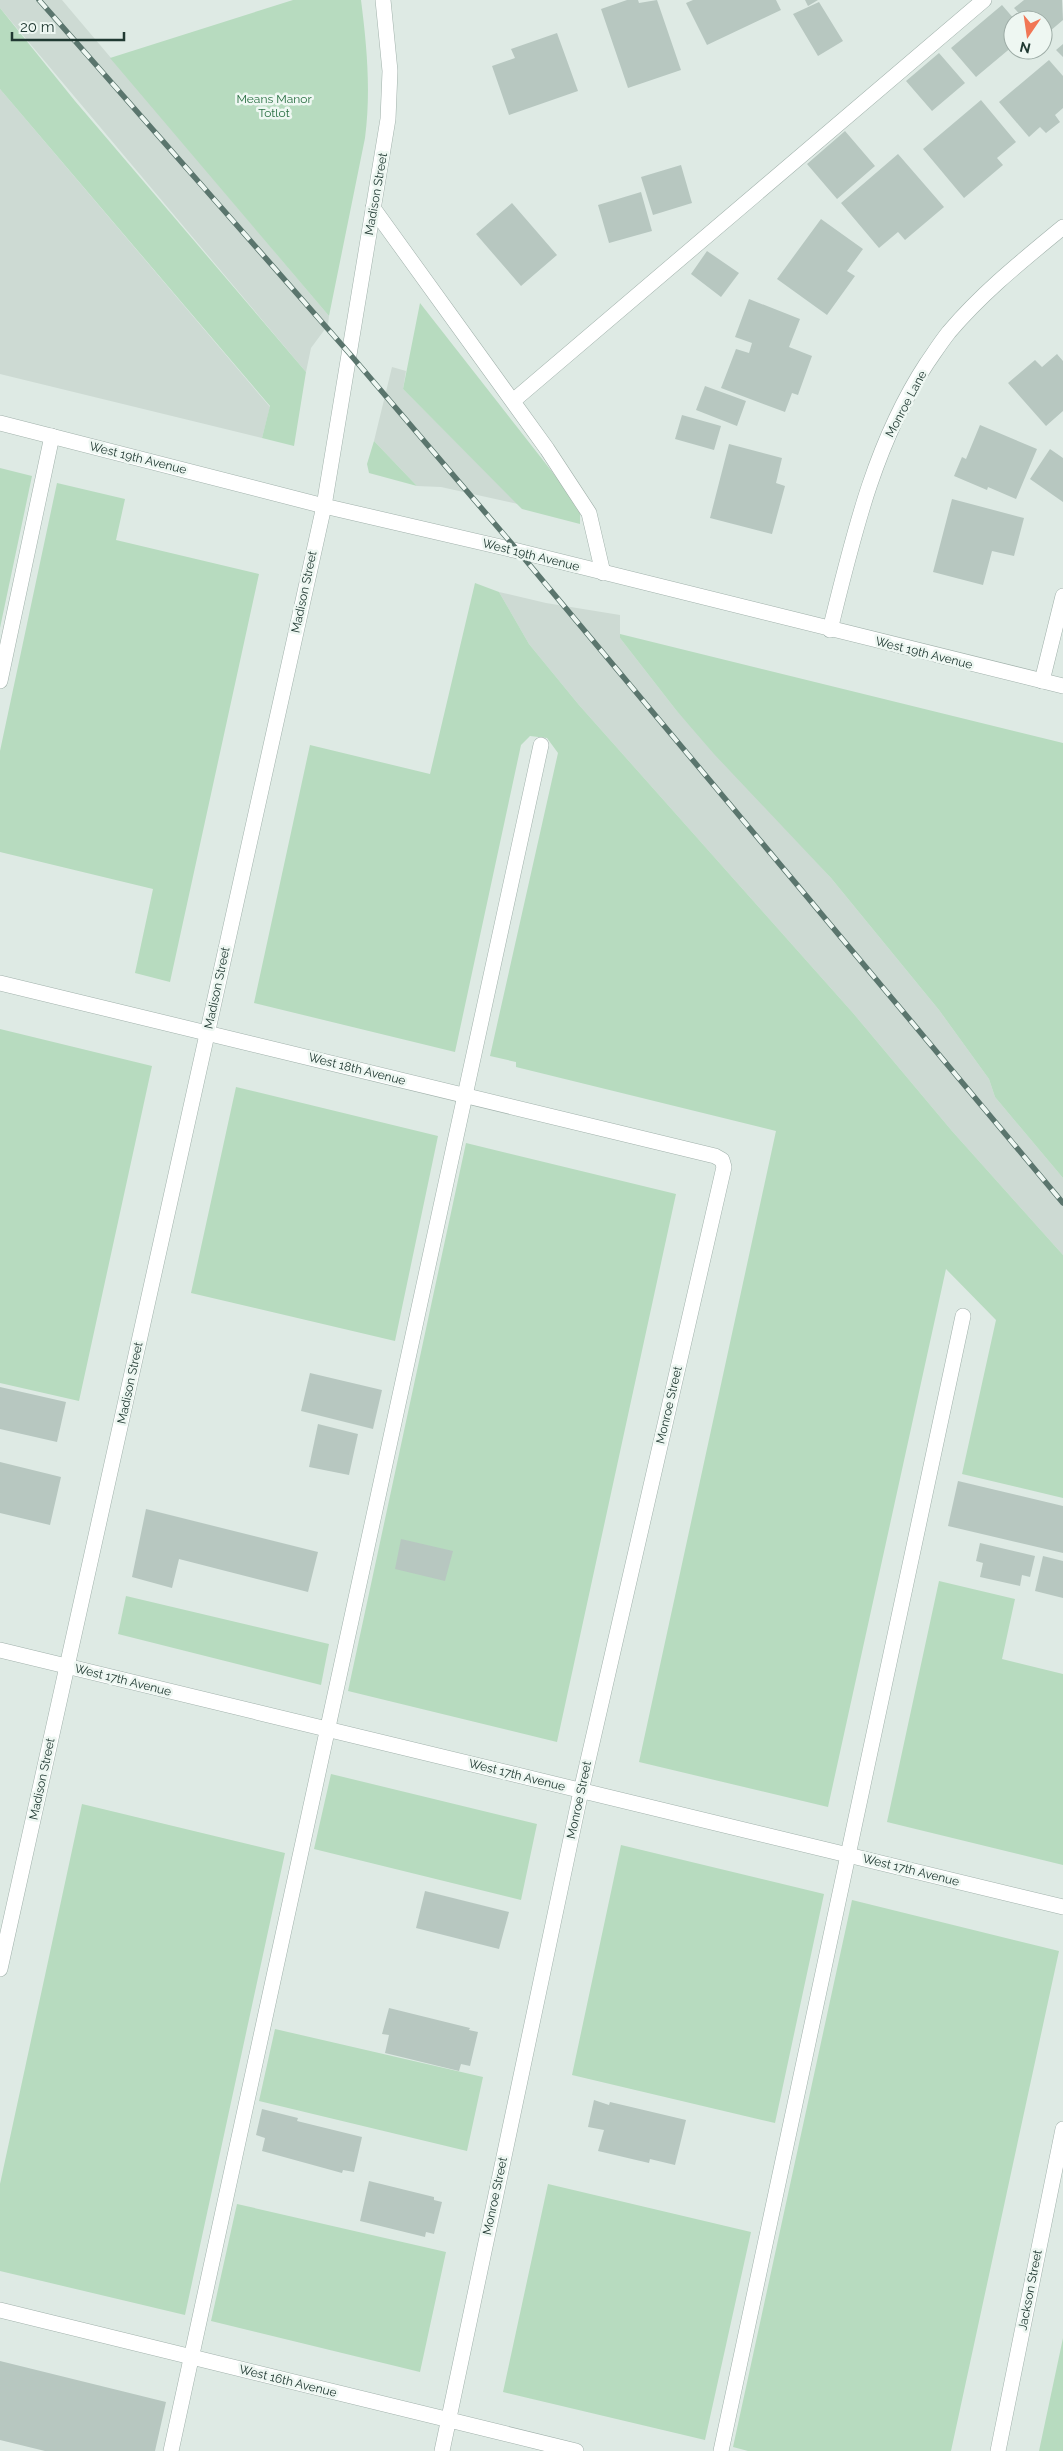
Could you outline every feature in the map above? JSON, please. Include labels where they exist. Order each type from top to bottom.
[{"type":"street","name":"Madison Street","points":[[0,1969],[324,506],[388,119],[390,71],[383,0]]},
{"type":"street","points":[[513,402],[984,0]]},
{"type":"street","points":[[373,208],[513,402],[589,513],[603,573]]},
{"type":"street","name":"Monroe Lane","points":[[830,630],[860,514],[881,451],[912,386],[947,334],[996,282],[1063,227]]},
{"type":"street","name":"West 19th Avenue","points":[[0,423],[324,506],[1063,686]]},
{"type":"street","points":[[0,681],[52,436]]},
{"type":"street","points":[[1042,681],[1063,596]]},
{"type":"street","points":[[170,2451],[541,745]]},
{"type":"street","name":"West 18th Avenue","points":[[0,983],[715,1156]]},
{"type":"street","name":"Monroe Street","points":[[442,2451],[581,1791],[724,1167],[722,1160],[715,1156]]},
{"type":"street","points":[[720,2451],[963,1316]]},
{"type":"street","name":"West 17th Avenue","points":[[0,1650],[1063,1907]]},
{"type":"street","name":"Jackson Street","points":[[998,2451],[1063,2129]]},
{"type":"street","name":"West 16th Avenue","points":[[0,2310],[576,2451]]},
{"type":"shaded area","points":[[0,0],[62,0],[329,316],[328,325],[311,348],[306,372],[0,8]]},
{"type":"shaded area","points":[[0,89],[270,407],[262,438],[0,374]]},
{"type":"shaded area","points":[[392,367],[406,371],[403,389],[518,504],[441,487],[417,486],[374,441]]},
{"type":"shaded area","points":[[499,592],[546,603],[620,615],[620,638],[676,710],[831,878],[939,1010],[989,1079],[995,1097],[1063,1178],[1063,1255],[952,1131],[853,1013],[579,705],[529,644]]},
{"type":"green space","name":"Means Manor Totlot","points":[[293,0],[361,0],[363,17],[368,86],[367,121],[329,316],[110,58]]},
{"type":"green space","points":[[0,8],[75,101],[306,372],[294,446],[262,438],[270,406],[0,89]]},
{"type":"green space","points":[[420,303],[575,501],[580,509],[580,524],[522,509],[403,389]]},
{"type":"green space","points":[[374,441],[417,486],[369,473],[367,464]]},
{"type":"green space","points":[[0,468],[32,476],[0,628]]},
{"type":"green space","points":[[57,483],[125,499],[116,540],[259,574],[170,982],[135,973],[153,889],[0,852],[0,751]]},
{"type":"green space","points":[[475,583],[499,592],[529,644],[579,705],[853,1013],[952,1131],[1063,1255],[1063,1498],[962,1474],[996,1320],[946,1269],[828,1807],[639,1762],[776,1131],[516,1067],[516,1062],[490,1056],[558,753],[547,738],[530,736],[521,745],[455,1052],[254,1003],[310,745],[430,774]]},
{"type":"green space","points":[[620,634],[1063,743],[1063,1178],[995,1097],[989,1079],[939,1010],[831,878],[714,754],[676,710],[620,638]]},
{"type":"green space","points":[[0,1029],[152,1066],[79,1401],[0,1383]]},
{"type":"green space","points":[[236,1087],[438,1136],[395,1341],[191,1293]]},
{"type":"green space","points":[[466,1143],[676,1194],[557,1742],[348,1691]]},
{"type":"green space","points":[[939,1581],[1015,1599],[1002,1659],[1063,1674],[1063,1865],[887,1822]]},
{"type":"green space","points":[[126,1596],[329,1644],[321,1685],[118,1634]]},
{"type":"green space","points":[[331,1774],[537,1824],[521,1900],[314,1849]]},
{"type":"green space","points":[[82,1804],[285,1853],[185,2315],[0,2271],[0,2184]]},
{"type":"green space","points":[[621,1845],[824,1894],[775,2123],[572,2075]]},
{"type":"green space","points":[[852,1900],[1059,1951],[951,2451],[748,2451],[733,2447]]},
{"type":"green space","points":[[275,2029],[483,2077],[467,2151],[259,2101]]},
{"type":"green space","points":[[548,2184],[751,2232],[705,2440],[503,2392]]},
{"type":"green space","points":[[237,2204],[446,2252],[420,2372],[211,2321]]},
{"type":"green space","points":[[1063,2338],[1063,2451],[1039,2451]]},
{"type":"building","points":[[627,0],[638,0],[639,3],[657,0],[681,70],[628,88],[601,9]]},
{"type":"building","points":[[693,0],[776,0],[781,10],[707,45],[686,3]]},
{"type":"building","points":[[805,0],[818,0],[808,6]]},
{"type":"building","points":[[1024,0],[1062,0],[1063,20],[1053,28],[1053,10],[1016,10],[1014,8]]},
{"type":"building","points":[[819,2],[843,41],[818,56],[793,14]]},
{"type":"building","points":[[1002,5],[1006,10],[1003,10],[1003,54],[976,77],[951,48]]},
{"type":"building","points":[[557,33],[578,91],[509,115],[492,66],[515,58],[511,49]]},
{"type":"building","points":[[1063,44],[1063,57],[1056,50]]},
{"type":"building","points":[[939,53],[965,83],[932,111],[906,81]]},
{"type":"building","points":[[1049,60],[1063,76],[1063,108],[1055,115],[1060,122],[1046,133],[1040,127],[1029,137],[999,102]]},
{"type":"building","points":[[981,100],[1016,142],[997,158],[1003,165],[964,198],[923,149]]},
{"type":"building","points":[[845,131],[875,166],[837,199],[807,164]]},
{"type":"building","points":[[898,154],[944,207],[905,240],[898,232],[879,248],[841,203]]},
{"type":"building","points":[[681,165],[692,203],[653,215],[641,177]]},
{"type":"building","points":[[641,192],[652,231],[609,243],[598,205]]},
{"type":"building","points":[[512,203],[557,255],[521,286],[476,234]]},
{"type":"building","points":[[821,219],[863,249],[847,271],[855,276],[827,315],[777,279]]},
{"type":"building","points":[[707,251],[739,273],[721,297],[691,274]]},
{"type":"building","points":[[749,299],[800,319],[789,347],[812,356],[798,395],[792,393],[785,412],[721,388],[736,349],[749,353],[752,343],[735,337]]},
{"type":"building","points":[[1057,354],[1063,361],[1063,411],[1046,426],[1008,383],[1035,360],[1042,367]]},
{"type":"building","points":[[705,386],[746,401],[737,426],[696,410]]},
{"type":"building","points":[[682,415],[721,426],[714,450],[675,439]]},
{"type":"building","points":[[980,425],[1037,449],[1016,499],[988,487],[987,490],[954,476],[962,457],[966,459]]},
{"type":"building","points":[[729,444],[782,458],[776,483],[785,486],[772,534],[710,518]]},
{"type":"building","points":[[1050,449],[1063,458],[1063,502],[1030,479]]},
{"type":"building","points":[[952,499],[1024,518],[1014,556],[992,551],[983,585],[933,572]]},
{"type":"building","points":[[310,1373],[382,1390],[373,1429],[301,1411]]},
{"type":"building","points":[[0,1387],[66,1402],[57,1442],[0,1429]]},
{"type":"building","points":[[318,1424],[358,1434],[349,1475],[309,1467]]},
{"type":"building","points":[[0,1462],[61,1477],[50,1525],[0,1513]]},
{"type":"building","points":[[958,1481],[1063,1506],[1063,1553],[948,1526]]},
{"type":"building","points":[[146,1509],[318,1552],[308,1592],[179,1559],[172,1588],[132,1577]]},
{"type":"building","points":[[401,1539],[453,1551],[445,1581],[395,1569]]},
{"type":"building","points":[[980,1543],[1035,1556],[1030,1577],[1022,1575],[1020,1586],[980,1577],[983,1563],[976,1561]]},
{"type":"building","points":[[1043,1556],[1063,1561],[1063,1598],[1035,1591]]},
{"type":"building","points":[[425,1891],[509,1912],[499,1949],[416,1928]]},
{"type":"building","points":[[389,2008],[470,2028],[469,2030],[478,2032],[470,2066],[461,2064],[459,2071],[385,2053],[389,2035],[382,2034]]},
{"type":"building","points":[[594,2100],[609,2105],[610,2102],[686,2120],[675,2165],[650,2159],[649,2163],[598,2151],[604,2130],[588,2127]]},
{"type":"building","points":[[262,2109],[298,2118],[297,2121],[362,2137],[354,2172],[343,2170],[342,2173],[262,2151],[265,2138],[256,2135]]},
{"type":"building","points":[[369,2181],[434,2197],[434,2200],[442,2202],[434,2234],[426,2232],[425,2237],[360,2221]]},
{"type":"building","points":[[0,2361],[166,2402],[155,2451],[45,2451],[0,2440]]},
{"type":"railway","points":[[39,0],[349,353],[518,551],[1063,1203]]}]
